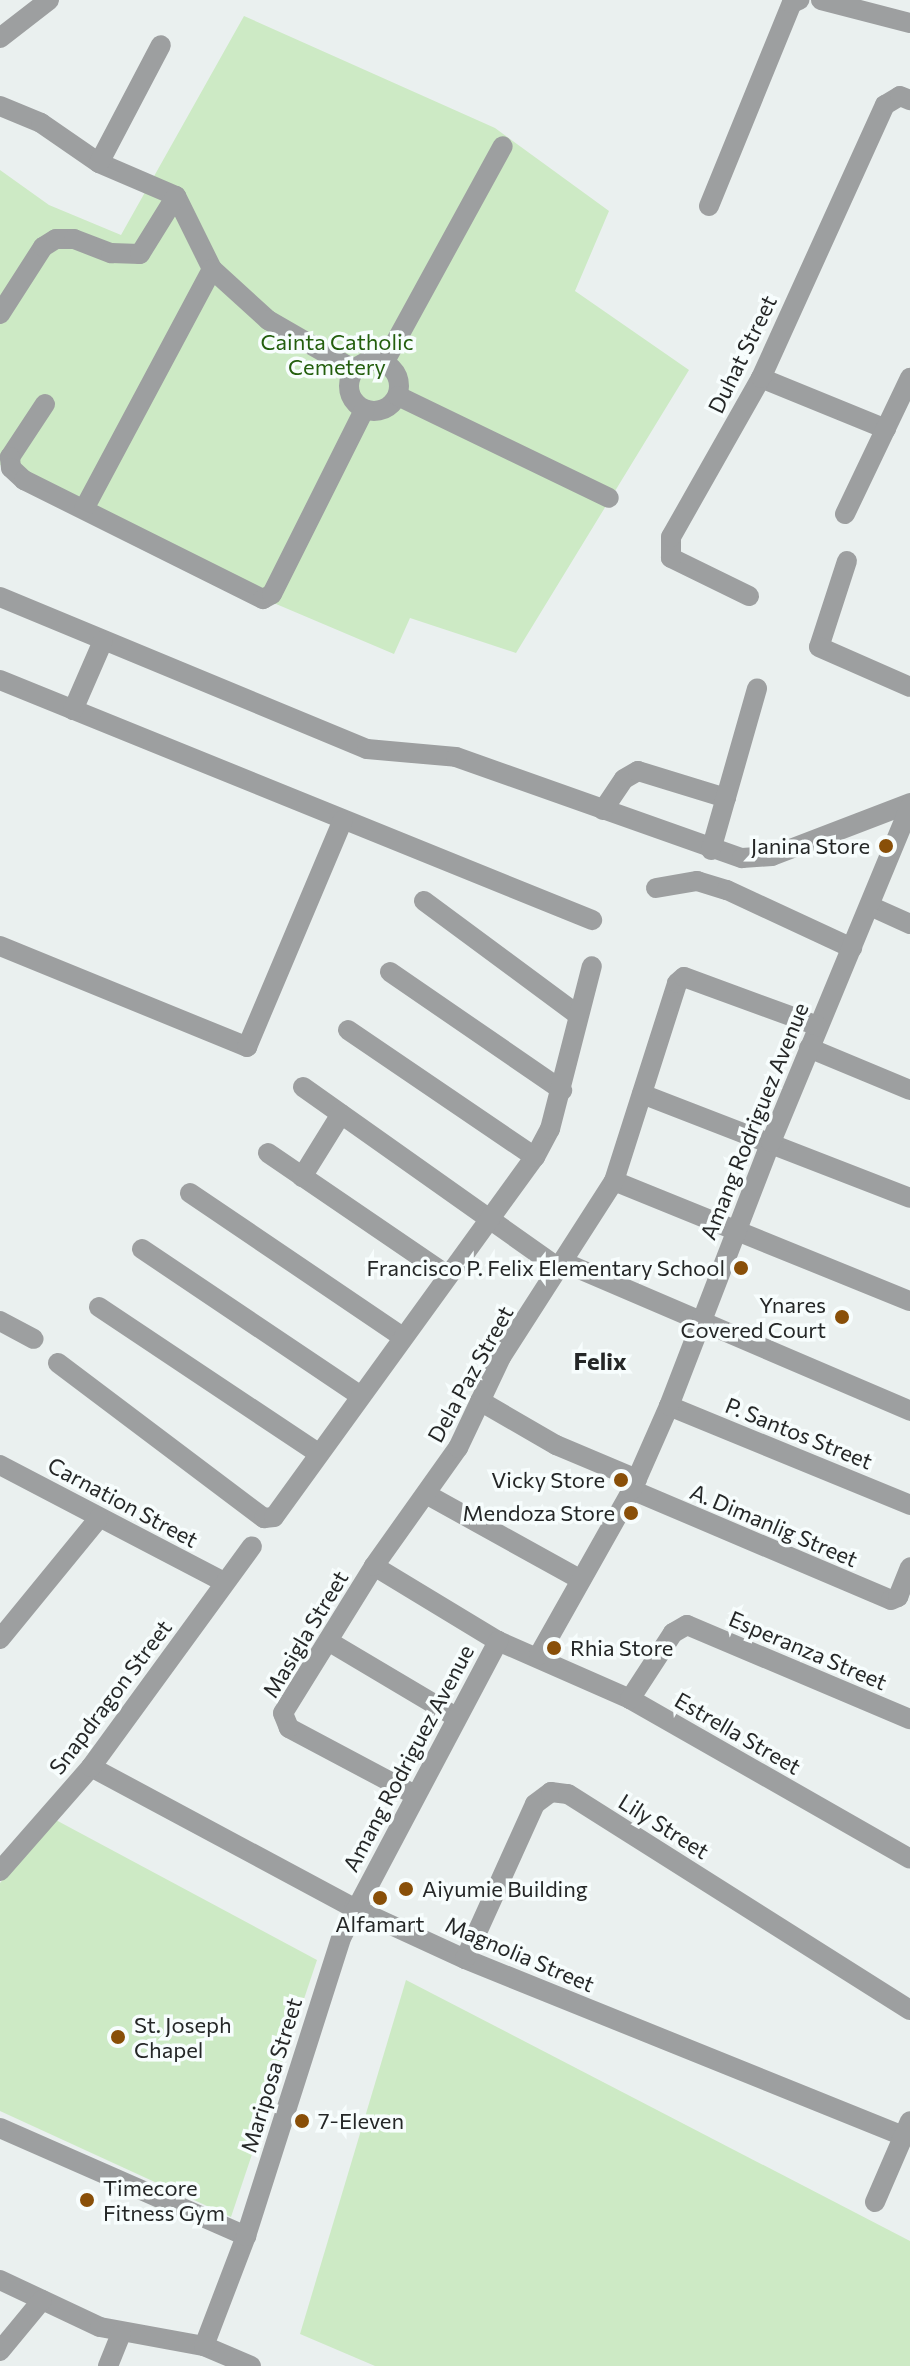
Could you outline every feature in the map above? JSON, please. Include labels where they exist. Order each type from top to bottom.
[{"type":"street","points":[[709,206],[792,3],[799,0]]},
{"type":"street","points":[[821,0],[910,23]]},
{"type":"street","points":[[0,38],[34,4]]},
{"type":"street","points":[[99,163],[161,45]]},
{"type":"street","name":"Duhat Street","points":[[749,596],[671,558],[667,548],[761,378],[885,105],[905,98]]},
{"type":"street","points":[[0,106],[41,123],[99,163],[176,196],[212,269],[268,320],[355,370]]},
{"type":"street","points":[[384,363],[503,146]]},
{"type":"street","points":[[0,314],[43,247],[56,239],[74,239],[127,257],[140,254],[176,196]]},
{"type":"street","points":[[84,509],[212,269]]},
{"type":"street","points":[[368,361],[384,363],[396,373],[398,396],[387,408],[364,410],[350,392],[355,370],[368,361]]},
{"type":"street","points":[[761,378],[886,429]]},
{"type":"street","points":[[845,514],[910,378]]},
{"type":"street","points":[[398,396],[609,498]]},
{"type":"street","points":[[45,404],[9,462],[24,480],[263,599],[272,594],[364,410]]},
{"type":"street","points":[[847,561],[819,647],[910,687]]},
{"type":"street","points":[[0,597],[367,749],[456,757],[711,850],[742,858],[772,856],[910,805]]},
{"type":"street","points":[[73,710],[103,641]]},
{"type":"street","points":[[0,680],[592,920]]},
{"type":"street","points":[[711,850],[757,688]]},
{"type":"street","points":[[603,810],[624,779],[638,771],[726,798]]},
{"type":"street","name":"Amang Rodriguez Avenue","points":[[354,1908],[498,1641],[523,1654],[539,1655],[634,1485],[669,1406],[736,1228],[910,805]]},
{"type":"street","points":[[0,946],[247,1047],[343,820]]},
{"type":"street","points":[[656,888],[697,881],[727,890],[852,948]]},
{"type":"street","points":[[424,901],[578,1015]]},
{"type":"street","points":[[870,906],[910,924]]},
{"type":"street","points":[[58,1363],[264,1518],[274,1517],[401,1336],[535,1157],[562,1090],[592,966]]},
{"type":"street","points":[[390,972],[562,1090]]},
{"type":"street","name":"Dela Paz Street","points":[[374,1566],[458,1448],[501,1357],[614,1181],[677,983],[684,977],[818,1026]]},
{"type":"street","points":[[348,1030],[535,1157]]},
{"type":"street","points":[[809,1048],[910,1090]]},
{"type":"street","points":[[303,1087],[488,1221],[561,1265],[910,1411]]},
{"type":"street","points":[[642,1094],[910,1198]]},
{"type":"street","points":[[302,1177],[341,1114]]},
{"type":"street","points":[[268,1153],[447,1275]]},
{"type":"street","points":[[614,1181],[910,1301]]},
{"type":"street","points":[[190,1193],[401,1336]]},
{"type":"street","points":[[142,1249],[359,1395]]},
{"type":"street","points":[[99,1307],[318,1453]]},
{"type":"street","points":[[0,1321],[34,1339]]},
{"type":"street","name":"A. Dimanlig Street","points":[[480,1401],[634,1485],[891,1600],[898,1597],[910,1567]]},
{"type":"street","name":"P. Santos Street","points":[[669,1406],[910,1505]]},
{"type":"street","name":"Carnation Street","points":[[0,1465],[224,1582]]},
{"type":"street","points":[[426,1494],[581,1580]]},
{"type":"street","points":[[0,1639],[99,1518]]},
{"type":"street","name":"Snapdragon Street","points":[[0,1871],[91,1767],[252,1546]]},
{"type":"street","points":[[374,1566],[498,1641]]},
{"type":"street","name":"Masigla Street","points":[[374,1566],[282,1721],[415,1795]]},
{"type":"street","name":"Esperanza Street","points":[[630,1699],[673,1633],[687,1625],[910,1719]]},
{"type":"street","points":[[328,1641],[456,1717]]},
{"type":"street","name":"Estrella Street","points":[[539,1655],[630,1699],[910,1859]]},
{"type":"street","name":"Magnolia Street","points":[[91,1767],[354,1908],[465,1959],[906,2128]]},
{"type":"street","name":"Lily Street","points":[[465,1959],[535,1804],[551,1792],[568,1794],[910,2010]]},
{"type":"street","name":"Mariposa Street","points":[[204,2346],[246,2236],[326,1978],[354,1908]]},
{"type":"street","points":[[0,2128],[246,2236]]},
{"type":"street","points":[[875,2202],[906,2128]]},
{"type":"street","points":[[0,2280],[121,2333],[204,2346],[251,2366]]},
{"type":"street","points":[[0,2351],[42,2300]]},
{"type":"street","points":[[108,2366],[121,2333]]},
{"type":"green space","name":"Cainta Catholic Cemetery","points":[[244,16],[495,128],[609,211],[575,291],[689,370],[516,653],[410,618],[394,654],[269,601],[0,465],[0,170],[49,205],[121,235]]},
{"type":"green space","points":[[54,1819],[317,1960],[231,2217],[0,2111],[0,1883]]},
{"type":"green space","points":[[406,1980],[910,2241],[910,2366],[375,2366],[300,2334]]},
{"type":"place","name":"Janina Store","points":[[886,846]]},
{"type":"place","name":"Francisco P. Felix Elementary School","points":[[741,1268]]},
{"type":"place","name":"Ynares Covered Court","points":[[842,1317]]},
{"type":"place","name":"Vicky Store","points":[[621,1480]]},
{"type":"place","name":"Mendoza Store","points":[[631,1513]]},
{"type":"place","name":"Rhia Store","points":[[554,1648]]},
{"type":"place","name":"Aiyumie Building","points":[[406,1889]]},
{"type":"place","name":"Alfamart","points":[[380,1898]]},
{"type":"place","name":"St. Joseph Chapel","points":[[118,2037]]},
{"type":"place","name":"7-Eleven","points":[[302,2121]]},
{"type":"place","name":"Timecore Fitness Gym","points":[[87,2200]]},
{"type":"district","name":"Felix","points":[[600,1361]]}]
